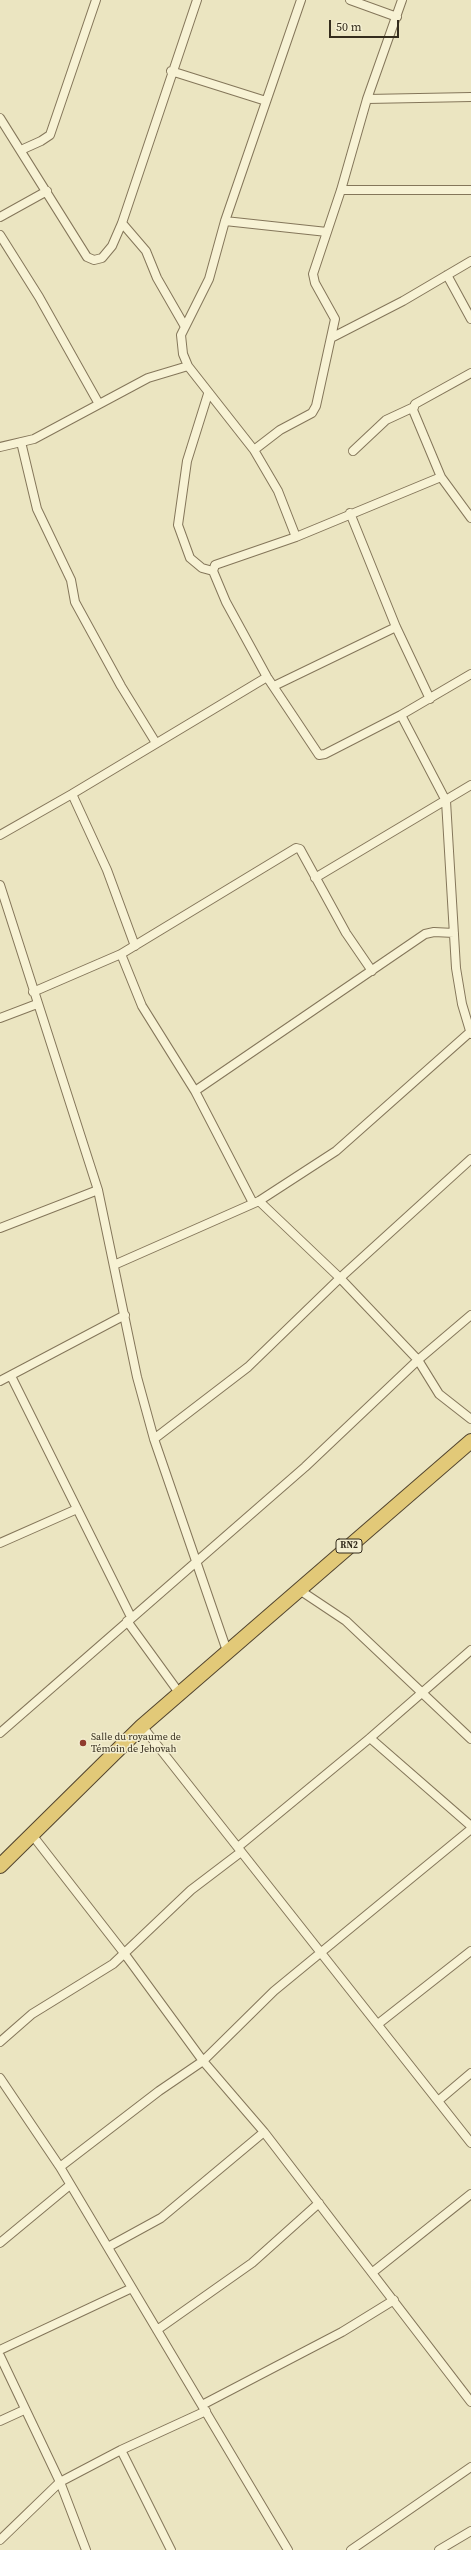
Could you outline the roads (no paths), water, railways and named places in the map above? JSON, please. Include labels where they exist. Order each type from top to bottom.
[{"type":"highway","name":"RN2","points":[[0,1866],[142,1726],[180,1694],[298,1588],[470,1444]]},
{"type":"street","points":[[21,150],[50,135],[96,0]]},
{"type":"street","points":[[0,118],[90,260],[97,260],[107,253],[122,223],[171,71],[197,0]]},
{"type":"street","points":[[296,537],[278,491],[254,450],[208,394],[188,366],[181,344],[184,325],[209,279],[225,221],[300,0]]},
{"type":"street","points":[[350,0],[397,17]]},
{"type":"street","points":[[254,450],[280,430],[312,413],[316,406],[331,338],[334,316],[313,278],[326,232],[341,190],[367,99],[402,0]]},
{"type":"street","points":[[171,71],[266,101]]},
{"type":"street","points":[[367,99],[471,97]]},
{"type":"street","points":[[341,190],[471,190]]},
{"type":"street","points":[[0,217],[47,191]]},
{"type":"street","points":[[225,221],[326,232]]},
{"type":"street","points":[[122,223],[146,251],[157,278],[184,325]]},
{"type":"street","points":[[0,235],[39,297],[99,404]]},
{"type":"street","points":[[331,338],[403,301],[471,261]]},
{"type":"street","points":[[447,275],[471,319]]},
{"type":"street","points":[[0,448],[34,439],[148,378],[188,366]]},
{"type":"street","points":[[353,451],[386,420],[414,407],[471,373]]},
{"type":"street","points":[[208,394],[187,461],[178,525],[190,558],[202,568],[213,571]]},
{"type":"street","points":[[414,407],[414,414],[441,477],[471,518]]},
{"type":"street","points":[[21,442],[37,509],[71,580],[75,602],[120,686],[156,743]]},
{"type":"street","points":[[441,477],[350,513],[296,537],[215,565],[213,571],[226,602],[267,677],[319,755],[325,754],[401,715],[471,674]]},
{"type":"street","points":[[350,513],[396,627],[430,699]]},
{"type":"street","points":[[274,686],[396,627]]},
{"type":"street","points":[[0,835],[72,794],[267,677]]},
{"type":"street","points":[[114,1265],[256,1202],[354,1138],[470,1033],[458,986],[446,801],[401,715]]},
{"type":"street","points":[[315,878],[471,785]]},
{"type":"street","points":[[72,794],[107,870],[135,946]]},
{"type":"street","points":[[33,992],[121,954],[296,848],[300,849],[346,933],[372,971]]},
{"type":"street","points":[[0,884],[33,992],[98,1190],[137,1377],[154,1439],[227,1651]]},
{"type":"street","points":[[195,1091],[425,934],[434,932],[454,933]]},
{"type":"street","points":[[121,954],[142,1006],[195,1091],[256,1202],[340,1278],[418,1360],[435,1389],[471,1419]]},
{"type":"street","points":[[0,1018],[37,1004]]},
{"type":"street","points":[[154,1439],[248,1367],[340,1278],[471,1159]]},
{"type":"street","points":[[0,1228],[98,1190]]},
{"type":"street","points":[[0,1381],[125,1315]]},
{"type":"street","points":[[0,1734],[129,1619],[305,1467],[418,1360],[471,1315]]},
{"type":"street","points":[[11,1376],[77,1509],[129,1619],[180,1694]]},
{"type":"street","points":[[0,1543],[77,1509]]},
{"type":"street","points":[[298,1588],[346,1621],[422,1691],[471,1739]]},
{"type":"street","points":[[0,2042],[32,2014],[110,1966],[191,1890],[471,1650]]},
{"type":"street","points":[[142,1726],[240,1849],[319,1953],[378,2024],[471,2143]]},
{"type":"street","points":[[370,1738],[471,1826]]},
{"type":"street","points":[[60,2167],[159,2090],[203,2061],[266,1998],[471,1829]]},
{"type":"street","points":[[32,1836],[124,1953],[203,2061],[264,2132],[373,2272],[471,2402]]},
{"type":"street","points":[[378,2024],[471,1951]]},
{"type":"street","points":[[438,2101],[471,2073]]},
{"type":"street","points":[[0,2078],[60,2167],[288,2550]]},
{"type":"street","points":[[108,2248],[161,2218],[264,2132]]},
{"type":"street","points":[[0,2243],[70,2185]]},
{"type":"street","points":[[373,2272],[471,2194]]},
{"type":"street","points":[[157,2330],[252,2263],[319,2203]]},
{"type":"street","points":[[0,2350],[132,2288]]},
{"type":"street","points":[[0,2540],[60,2482],[204,2408],[342,2332],[394,2300]]},
{"type":"street","points":[[0,2356],[24,2410],[41,2438],[60,2482],[86,2550]]},
{"type":"street","points":[[0,2421],[24,2410]]},
{"type":"street","points":[[121,2450],[171,2550]]},
{"type":"street","points":[[351,2550],[471,2467]]},
{"type":"street","points":[[439,2550],[471,2531]]},
{"type":"place","name":"Salle du royaume de Témoin de Jehovah","points":[[83,1743]]}]
